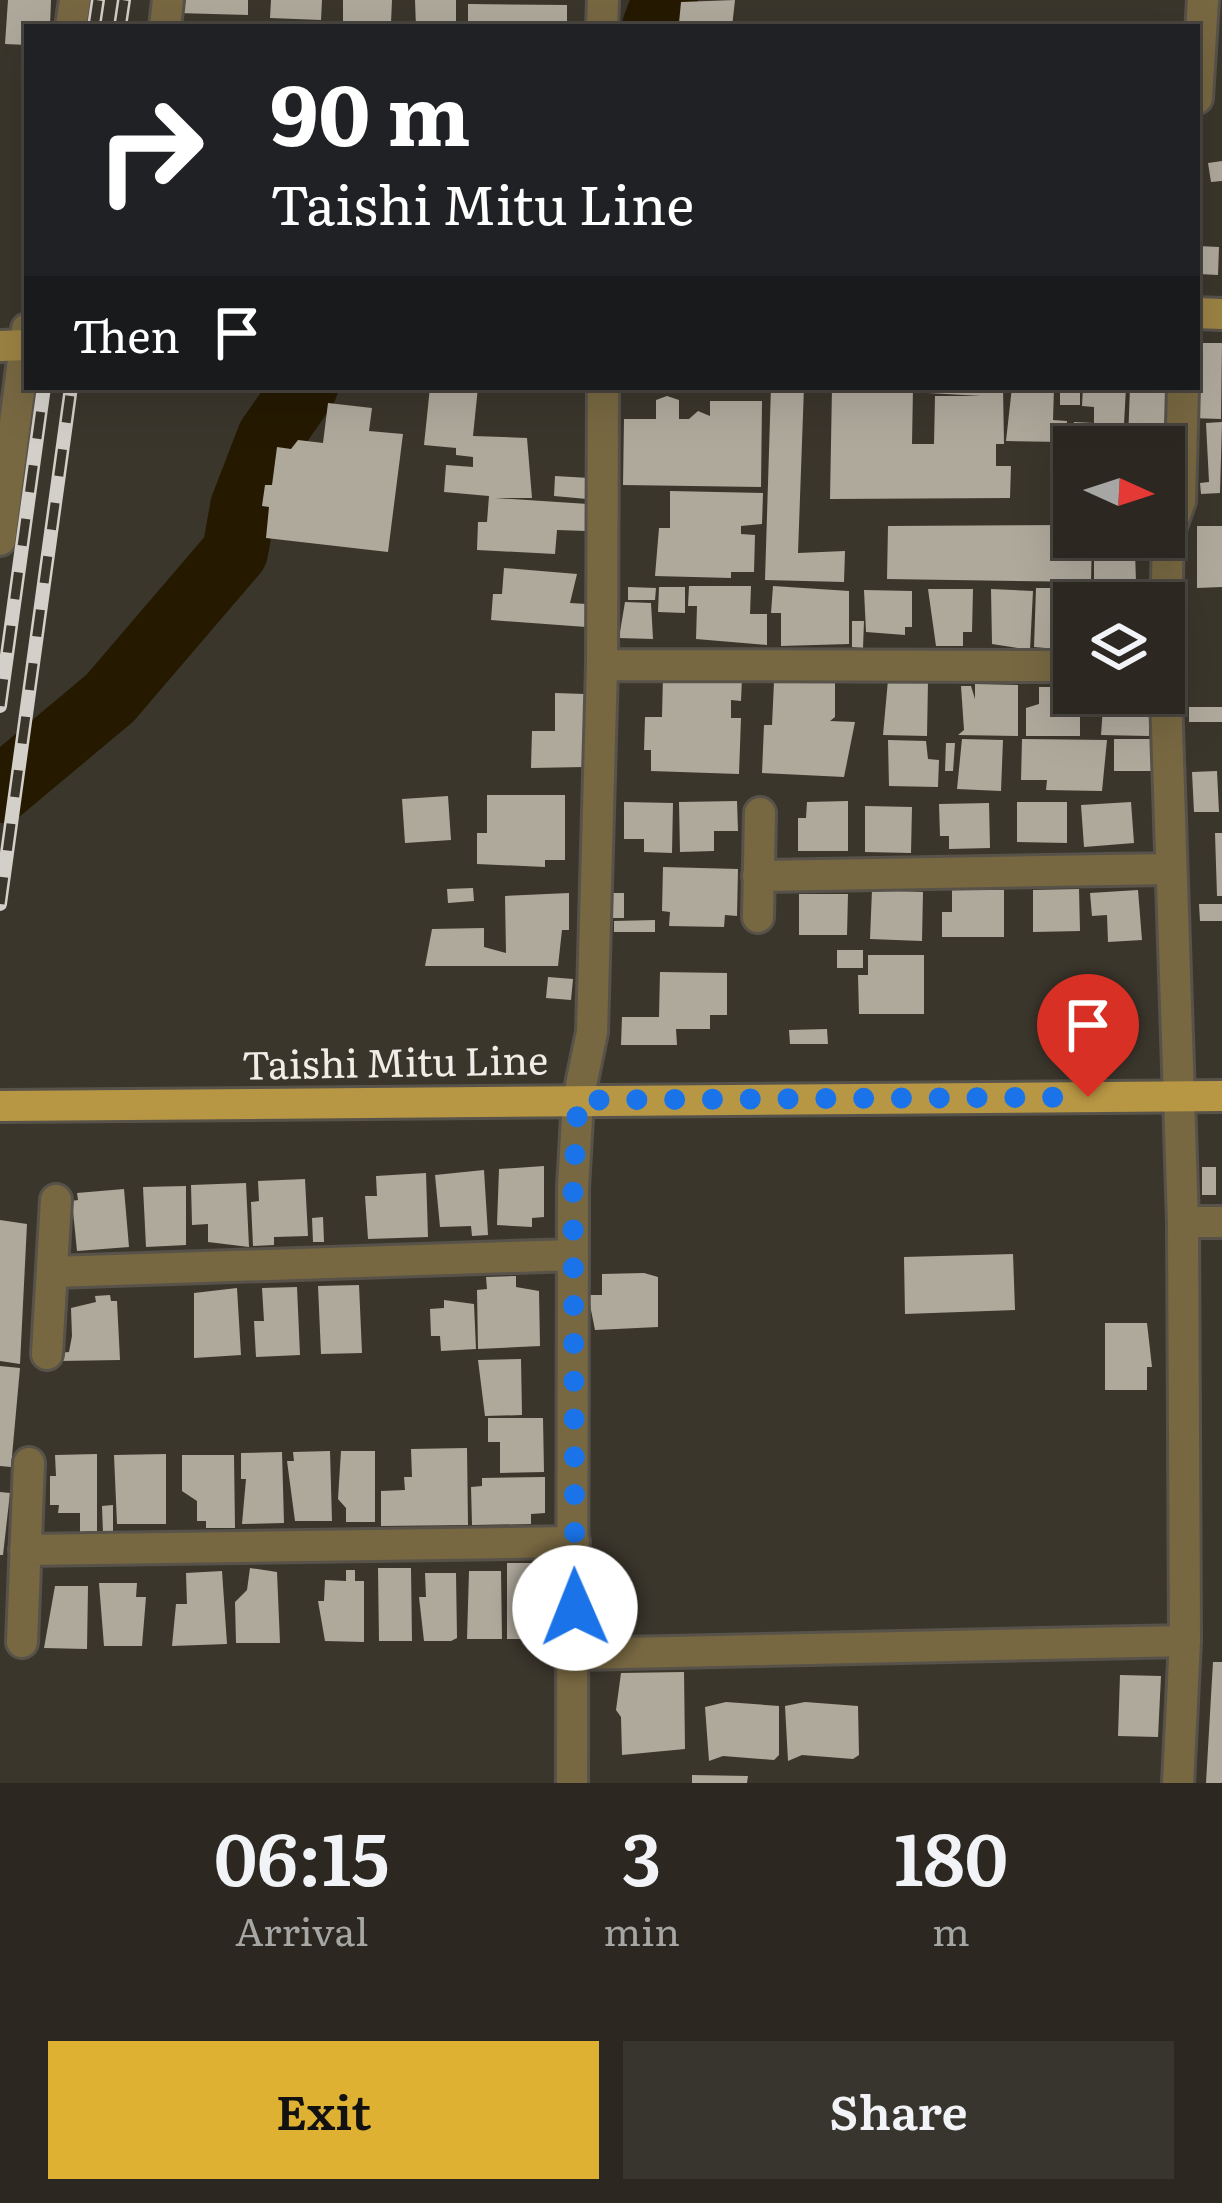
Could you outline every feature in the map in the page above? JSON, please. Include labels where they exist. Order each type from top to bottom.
[{"type":"main road","name":"Taishi Mitu Line","points":[[0,1106],[1222,1096]]},
{"type":"street","points":[[1200,49],[1203,0]]},
{"type":"street","points":[[0,540],[20,341]]},
{"type":"street","points":[[572,1783],[576,1654],[573,1255],[578,1100],[592,1032],[602,665],[603,390]]},
{"type":"street","points":[[1167,582],[1168,534],[1180,501],[1183,390]]},
{"type":"street","points":[[602,665],[1053,666]]},
{"type":"street","points":[[1166,714],[1184,1222],[1185,1641],[1178,1783]]},
{"type":"street","points":[[758,917],[760,813]]},
{"type":"street","points":[[758,876],[1168,868]]},
{"type":"street","points":[[47,1354],[56,1200]]},
{"type":"street","points":[[1184,1222],[1222,1222]]},
{"type":"street","points":[[53,1272],[573,1255]]},
{"type":"street","points":[[22,1642],[29,1463]]},
{"type":"street","points":[[25,1550],[574,1542]]},
{"type":"street","points":[[576,1654],[1185,1641]]},
{"type":"building","points":[[8,0],[51,0],[50,24],[24,24],[24,45],[5,44]]},
{"type":"building","points":[[178,0],[248,0],[248,15],[177,13]]},
{"type":"building","points":[[271,0],[322,0],[321,20],[270,18]]},
{"type":"building","points":[[343,0],[392,0],[391,23],[343,23]]},
{"type":"building","points":[[415,0],[456,0],[456,24],[416,24]]},
{"type":"building","points":[[735,0],[732,24],[679,23],[681,2]]},
{"type":"building","points":[[468,4],[567,5],[567,24],[468,24]]},
{"type":"building","points":[[1222,161],[1222,181],[1211,182],[1208,163]]},
{"type":"building","points":[[1200,246],[1219,247],[1218,275],[1200,274]]},
{"type":"building","points":[[1200,343],[1222,343],[1221,419],[1191,418],[1193,390],[1200,390]]},
{"type":"building","points":[[430,390],[478,390],[473,436],[527,438],[532,498],[495,498],[588,504],[586,531],[557,530],[555,554],[477,550],[478,522],[487,522],[489,496],[444,492],[446,465],[473,467],[473,457],[456,455],[456,448],[424,445]]},
{"type":"building","points":[[771,390],[804,390],[798,553],[845,551],[844,582],[765,580]]},
{"type":"building","points":[[832,390],[913,390],[912,444],[934,444],[935,396],[981,396],[928,390],[1003,390],[1004,444],[996,444],[996,466],[1011,466],[1010,498],[830,499]]},
{"type":"building","points":[[1012,390],[1054,390],[1053,420],[1067,421],[1067,426],[1053,426],[1053,442],[1006,441]]},
{"type":"building","points":[[1060,390],[1080,390],[1080,405],[1060,405]]},
{"type":"building","points":[[1083,390],[1126,390],[1124,426],[1074,426],[1074,422],[1094,423],[1094,407],[1082,406]]},
{"type":"building","points":[[1130,390],[1170,390],[1170,426],[1129,426]]},
{"type":"building","points":[[667,396],[679,400],[679,419],[689,419],[698,411],[710,416],[710,401],[762,401],[761,487],[623,485],[624,419],[656,419],[656,400]]},
{"type":"building","points":[[328,403],[372,408],[369,431],[403,434],[388,552],[266,538],[269,507],[262,506],[265,485],[272,485],[277,447],[291,449],[298,440],[323,443]]},
{"type":"building","points":[[1222,422],[1220,493],[1201,494],[1200,483],[1209,482],[1206,423]]},
{"type":"building","points":[[555,476],[589,478],[587,499],[554,496]]},
{"type":"building","points":[[670,491],[763,493],[762,524],[741,526],[741,534],[755,535],[754,572],[731,572],[731,578],[655,576],[659,528],[670,528]]},
{"type":"building","points":[[1053,525],[1053,558],[1092,558],[1091,582],[887,579],[888,526]]},
{"type":"building","points":[[1197,526],[1222,526],[1222,587],[1197,588]]},
{"type":"building","points":[[1094,558],[1135,558],[1136,582],[1094,582]]},
{"type":"building","points":[[504,568],[577,574],[570,603],[587,604],[586,627],[491,620],[493,594],[502,594]]},
{"type":"building","points":[[689,586],[751,586],[750,614],[767,614],[767,645],[696,639],[697,606],[688,606]]},
{"type":"building","points":[[773,586],[849,591],[849,644],[781,646],[781,613],[771,613]]},
{"type":"building","points":[[628,587],[656,588],[655,600],[628,600]]},
{"type":"building","points":[[659,587],[685,587],[685,613],[658,612]]},
{"type":"building","points":[[1036,588],[1053,588],[1053,649],[1034,647]]},
{"type":"building","points":[[928,589],[973,589],[972,632],[963,632],[963,646],[936,646]]},
{"type":"building","points":[[991,589],[1033,591],[1030,650],[992,644]]},
{"type":"building","points":[[864,590],[912,591],[912,627],[905,627],[905,635],[866,632]]},
{"type":"building","points":[[625,602],[651,603],[653,639],[619,638]]},
{"type":"building","points":[[852,621],[864,621],[863,648],[852,647]]},
{"type":"building","points":[[663,676],[742,678],[741,701],[731,700],[731,718],[741,718],[739,774],[651,771],[651,750],[644,750],[645,717],[662,717]]},
{"type":"building","points":[[780,676],[835,678],[835,717],[830,721],[855,722],[844,777],[762,773],[764,725],[772,725],[774,682],[780,683]]},
{"type":"building","points":[[888,680],[928,681],[927,736],[883,735]]},
{"type":"building","points":[[975,684],[1018,685],[1018,736],[958,735],[964,730],[961,686],[971,686],[975,699]]},
{"type":"building","points":[[1039,687],[1053,687],[1053,714],[1080,714],[1080,736],[1026,736],[1026,708],[1039,704]]},
{"type":"building","points":[[555,693],[584,694],[584,767],[531,768],[532,731],[555,731]]},
{"type":"building","points":[[1189,707],[1222,707],[1222,722],[1189,722]]},
{"type":"building","points":[[1102,714],[1149,714],[1149,736],[1101,735]]},
{"type":"building","points":[[962,739],[1003,740],[1001,791],[957,789]]},
{"type":"building","points":[[1022,739],[1107,740],[1102,791],[1046,790],[1047,780],[1021,780]]},
{"type":"building","points":[[1114,739],[1153,739],[1154,771],[1114,771]]},
{"type":"building","points":[[888,740],[926,741],[928,759],[939,760],[938,787],[889,786]]},
{"type":"building","points":[[946,743],[955,743],[953,771],[945,771]]},
{"type":"building","points":[[1217,771],[1219,812],[1194,812],[1192,772]]},
{"type":"building","points":[[487,795],[565,795],[565,860],[545,860],[545,867],[477,864],[477,833],[487,833]]},
{"type":"building","points":[[448,796],[451,840],[405,843],[402,799]]},
{"type":"building","points":[[737,801],[738,831],[714,831],[714,851],[680,852],[679,802]]},
{"type":"building","points":[[848,801],[848,851],[798,851],[798,818],[806,818],[807,802]]},
{"type":"building","points":[[624,802],[673,803],[672,853],[644,852],[644,839],[624,839]]},
{"type":"building","points":[[1017,802],[1067,802],[1067,843],[1017,842]]},
{"type":"building","points":[[1131,802],[1134,843],[1084,847],[1081,805]]},
{"type":"building","points":[[989,803],[990,848],[949,849],[949,836],[940,836],[939,804]]},
{"type":"building","points":[[865,806],[912,807],[911,853],[865,852]]},
{"type":"building","points":[[1215,833],[1222,833],[1222,896],[1217,896]]},
{"type":"building","points":[[663,867],[738,869],[737,916],[725,915],[724,927],[669,926],[670,912],[662,911]]},
{"type":"building","points":[[473,888],[474,901],[448,903],[447,889]]},
{"type":"building","points":[[1079,889],[1080,931],[1033,932],[1033,890]]},
{"type":"building","points":[[872,890],[923,892],[922,941],[870,939]]},
{"type":"building","points":[[952,890],[1004,890],[1004,937],[942,937],[942,912],[952,912]]},
{"type":"building","points":[[1138,890],[1142,940],[1108,942],[1107,915],[1092,916],[1090,893]]},
{"type":"building","points":[[569,893],[569,930],[562,930],[558,966],[425,966],[432,929],[484,928],[484,947],[506,953],[505,896]]},
{"type":"building","points":[[612,893],[624,893],[624,918],[612,918]]},
{"type":"building","points":[[799,894],[848,894],[847,935],[799,935]]},
{"type":"building","points":[[1199,904],[1222,904],[1222,921],[1200,921]]},
{"type":"building","points":[[655,920],[655,932],[614,932],[614,921]]},
{"type":"building","points":[[837,950],[863,950],[863,968],[837,968]]},
{"type":"building","points":[[868,955],[924,955],[924,1014],[859,1014],[858,975],[868,975]]},
{"type":"building","points":[[660,972],[727,973],[727,1015],[710,1015],[710,1029],[676,1029],[677,1045],[621,1045],[622,1017],[659,1017]]},
{"type":"building","points":[[548,977],[573,979],[571,1000],[546,998]]},
{"type":"building","points":[[827,1029],[828,1044],[790,1044],[789,1030]]},
{"type":"building","points":[[544,1166],[544,1217],[532,1218],[532,1227],[497,1225],[499,1169]]},
{"type":"building","points":[[1202,1167],[1216,1167],[1216,1195],[1202,1195]]},
{"type":"building","points":[[484,1170],[488,1235],[472,1236],[471,1226],[440,1227],[435,1175]]},
{"type":"building","points":[[426,1173],[428,1237],[368,1239],[365,1196],[377,1196],[376,1176]]},
{"type":"building","points":[[305,1179],[308,1236],[274,1237],[274,1245],[253,1246],[251,1202],[259,1201],[258,1181]]},
{"type":"building","points":[[246,1183],[249,1247],[208,1242],[208,1224],[192,1225],[191,1185]]},
{"type":"building","points":[[186,1186],[186,1245],[146,1247],[143,1187]]},
{"type":"building","points":[[124,1189],[129,1247],[77,1251],[72,1201],[78,1200],[77,1193]]},
{"type":"building","points":[[323,1217],[324,1242],[313,1242],[312,1218]]},
{"type":"building","points":[[0,1220],[27,1224],[20,1364],[0,1361]]},
{"type":"building","points":[[1013,1254],[1015,1310],[905,1314],[904,1257]]},
{"type":"building","points":[[602,1274],[658,1277],[658,1327],[595,1330],[588,1295],[602,1295]]},
{"type":"building","points":[[516,1276],[516,1287],[539,1291],[540,1346],[478,1349],[477,1290],[487,1289],[486,1277]]},
{"type":"building","points":[[359,1285],[362,1353],[321,1354],[318,1286]]},
{"type":"building","points":[[297,1287],[300,1355],[256,1357],[254,1321],[264,1321],[262,1288]]},
{"type":"building","points":[[237,1288],[241,1355],[194,1358],[194,1293]]},
{"type":"building","points":[[110,1295],[111,1301],[117,1301],[120,1360],[60,1361],[59,1353],[69,1352],[71,1308],[96,1302],[95,1296]]},
{"type":"building","points":[[444,1300],[474,1304],[476,1349],[441,1351],[440,1336],[431,1336],[430,1309],[444,1308]]},
{"type":"building","points":[[1105,1323],[1147,1323],[1152,1367],[1147,1367],[1147,1390],[1105,1390]]},
{"type":"building","points":[[521,1359],[522,1415],[485,1416],[478,1360]]},
{"type":"building","points":[[0,1366],[20,1368],[11,1467],[0,1466]]},
{"type":"building","points":[[488,1418],[543,1418],[544,1472],[500,1473],[500,1442],[488,1442]]},
{"type":"building","points":[[467,1448],[468,1525],[381,1526],[381,1491],[405,1490],[404,1477],[412,1477],[411,1449]]},
{"type":"building","points":[[330,1451],[332,1521],[295,1521],[287,1461],[294,1461],[293,1452]]},
{"type":"building","points":[[341,1451],[375,1451],[375,1522],[346,1522],[346,1508],[338,1499]]},
{"type":"building","points":[[282,1452],[284,1523],[242,1524],[246,1479],[241,1479],[241,1453]]},
{"type":"building","points":[[97,1454],[97,1531],[80,1532],[80,1513],[58,1513],[59,1505],[50,1505],[50,1476],[56,1476],[55,1455]]},
{"type":"building","points":[[166,1454],[166,1524],[117,1524],[114,1455]]},
{"type":"building","points":[[182,1455],[234,1455],[235,1528],[206,1528],[206,1521],[197,1521],[197,1501],[182,1491]]},
{"type":"building","points":[[545,1477],[545,1513],[531,1514],[531,1524],[472,1525],[471,1487],[482,1486],[482,1478]]},
{"type":"building","points":[[0,1492],[10,1493],[3,1555],[0,1555]]},
{"type":"building","points":[[113,1505],[113,1532],[103,1533],[102,1506]]},
{"type":"building","points":[[507,1563],[531,1563],[531,1577],[544,1576],[551,1585],[552,1639],[507,1639]]},
{"type":"building","points":[[250,1568],[277,1572],[280,1643],[236,1643],[235,1602],[247,1590]]},
{"type":"building","points":[[378,1568],[411,1568],[412,1641],[379,1641]]},
{"type":"building","points":[[346,1570],[355,1570],[355,1581],[364,1581],[364,1642],[325,1641],[318,1601],[324,1601],[325,1580],[346,1581]]},
{"type":"building","points":[[222,1571],[227,1644],[172,1646],[176,1604],[187,1604],[186,1573]]},
{"type":"building","points":[[469,1571],[501,1571],[502,1639],[467,1639]]},
{"type":"building","points":[[425,1573],[456,1573],[457,1638],[451,1641],[424,1641],[419,1597],[426,1597]]},
{"type":"building","points":[[99,1583],[137,1583],[136,1597],[146,1597],[142,1646],[104,1646]]},
{"type":"building","points":[[55,1586],[88,1586],[87,1649],[44,1648]]},
{"type":"building","points":[[1213,1662],[1222,1662],[1222,1783],[1206,1783]]},
{"type":"building","points":[[684,1672],[685,1749],[622,1755],[621,1717],[616,1710],[621,1673]]},
{"type":"building","points":[[1120,1675],[1161,1676],[1158,1737],[1118,1736]]},
{"type":"building","points":[[726,1702],[779,1706],[779,1755],[774,1760],[723,1756],[709,1761],[705,1707]]},
{"type":"building","points":[[805,1702],[858,1706],[859,1755],[853,1759],[802,1755],[788,1761],[785,1706]]},
{"type":"building","points":[[692,1775],[748,1776],[747,1783],[692,1783]]},
{"type":"waterway","points":[[656,24],[665,0]]},
{"type":"waterway","points":[[0,790],[110,698],[235,552],[243,507],[270,437],[303,390]]},
{"type":"railway","points":[[94,24],[98,0]]},
{"type":"railway","points":[[120,24],[124,0]]},
{"type":"railway","points":[[0,706],[44,390]]},
{"type":"railway","points":[[0,904],[71,390]]},
{"type":"route","points":[[575,1608],[573,1188],[578,1100],[1088,1097]]}]
